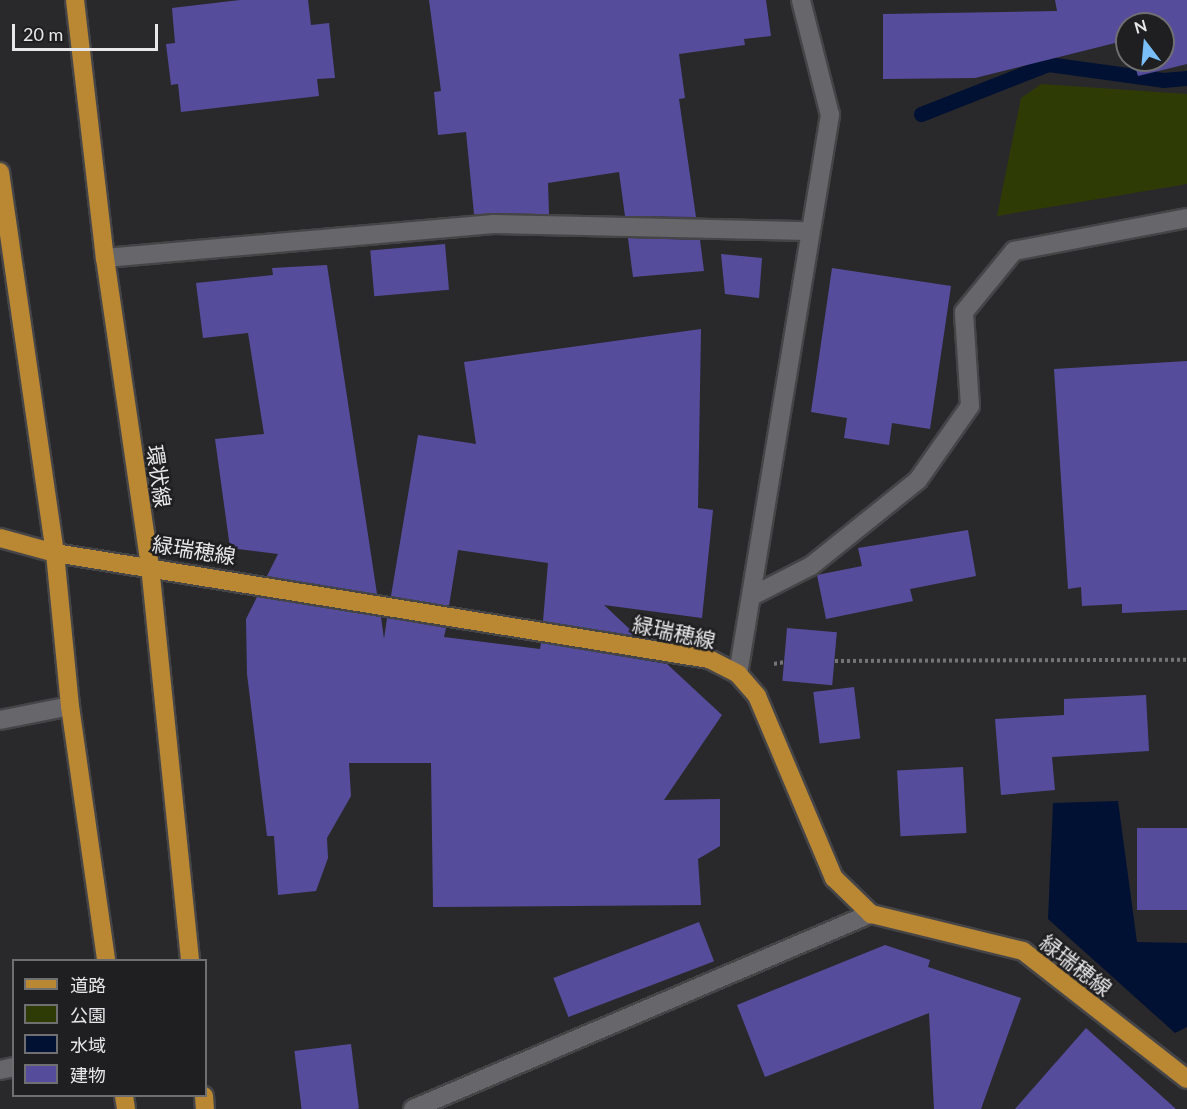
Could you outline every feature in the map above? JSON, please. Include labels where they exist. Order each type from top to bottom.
[{"type":"main road","name":"環状線","points":[[75,0],[105,258],[150,566],[190,959]]},
{"type":"main road","points":[[0,172],[55,553],[70,706],[106,959]]},
{"type":"main road","name":"緑瑞穂線","points":[[0,538],[55,553],[150,566],[709,659],[738,674],[757,696],[834,878],[871,914],[1023,951],[1187,1079]]},
{"type":"street","points":[[738,674],[808,231],[830,115],[801,0]]},
{"type":"street","points":[[752,596],[811,566],[918,480],[970,406],[964,312],[1014,251],[1187,218]]},
{"type":"street","points":[[105,258],[494,224],[808,231]]},
{"type":"street","points":[[0,720],[70,706]]},
{"type":"street","points":[[413,1109],[871,914]]},
{"type":"path","points":[[835,661],[1187,660]]},
{"type":"green space","points":[[1041,84],[1187,94],[1187,184],[997,216],[1021,98]]},
{"type":"water","points":[[1118,801],[1137,942],[1187,943],[1187,1027],[1175,1033],[1048,919],[1053,803]]},
{"type":"building","points":[[240,0],[308,0],[311,25],[329,23],[335,78],[317,79],[319,96],[181,112],[178,84],[171,85],[166,44],[175,43],[172,8]]},
{"type":"building","points":[[429,0],[766,0],[771,36],[744,39],[745,45],[679,54],[685,98],[679,99],[696,217],[625,216],[619,172],[548,183],[549,214],[474,214],[466,132],[438,135],[434,92],[441,91]]},
{"type":"building","points":[[1055,0],[1187,0],[1187,64],[1175,67],[1175,12],[1115,12],[1115,43],[975,78],[883,79],[883,14],[1057,11]]},
{"type":"building","points":[[1137,72],[1154,72],[1138,76]]},
{"type":"building","points":[[628,238],[700,240],[704,271],[633,277]]},
{"type":"building","points":[[445,244],[449,290],[374,296],[370,251]]},
{"type":"building","points":[[721,254],[762,258],[759,298],[725,294]]},
{"type":"building","points":[[327,265],[377,594],[267,576],[278,554],[230,548],[215,439],[264,434],[248,333],[203,338],[196,283],[273,275],[272,268]]},
{"type":"building","points":[[832,268],[951,286],[930,429],[892,423],[889,445],[844,438],[847,418],[811,412]]},
{"type":"building","points":[[701,329],[698,508],[713,510],[702,618],[604,605],[637,636],[543,621],[548,563],[458,550],[449,606],[391,596],[418,435],[476,444],[464,362]]},
{"type":"building","points":[[1187,361],[1187,610],[1122,613],[1122,604],[1082,606],[1081,587],[1068,589],[1054,369]]},
{"type":"building","points":[[968,530],[976,576],[910,589],[913,601],[826,619],[817,575],[862,566],[858,548]]},
{"type":"building","points":[[257,597],[381,617],[384,639],[387,618],[446,628],[444,637],[540,649],[541,643],[667,664],[722,715],[664,800],[720,799],[720,846],[698,859],[701,905],[433,907],[431,763],[349,763],[351,796],[327,838],[328,858],[316,891],[278,895],[274,836],[267,836],[247,674],[246,619]]},
{"type":"building","points":[[787,628],[837,632],[832,685],[782,681]]},
{"type":"building","points":[[854,687],[860,739],[820,744],[813,692]]},
{"type":"building","points":[[1146,695],[1149,751],[1052,757],[1055,790],[1001,795],[995,719],[1064,715],[1064,699]]},
{"type":"building","points":[[963,767],[966,833],[901,836],[897,770]]},
{"type":"building","points":[[1137,828],[1187,828],[1187,910],[1137,910]]},
{"type":"building","points":[[699,922],[714,961],[568,1017],[553,978]]},
{"type":"building","points":[[885,945],[930,960],[928,967],[1021,998],[981,1109],[934,1109],[929,1013],[765,1077],[737,1005]]},
{"type":"building","points":[[1086,1028],[1176,1109],[1015,1109]]},
{"type":"building","points":[[351,1044],[359,1109],[302,1109],[294,1051]]},
{"type":"waterway","points":[[921,114],[1048,64],[1163,80],[1187,78]]}]
